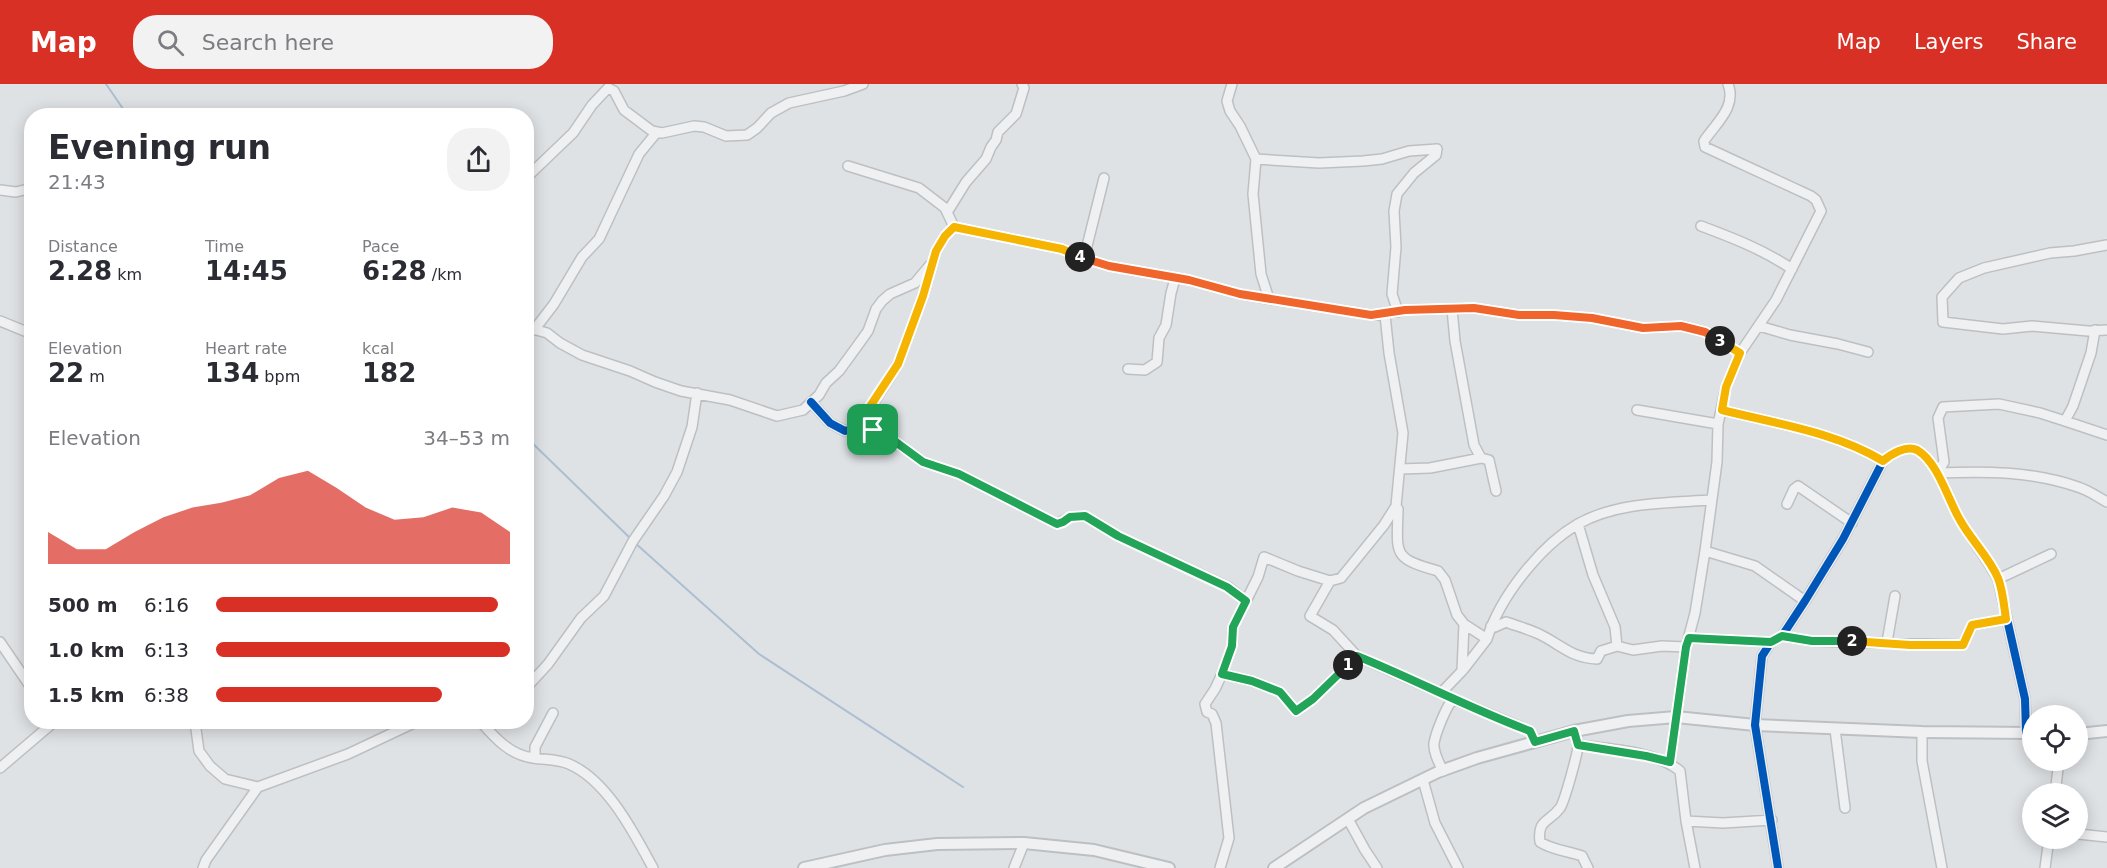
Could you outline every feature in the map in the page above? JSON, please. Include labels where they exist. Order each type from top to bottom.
[{"type":"street","points":[[534,170],[573,132],[607,86],[614,91],[624,110],[652,131],[662,134],[694,126],[704,127],[726,136],[747,135],[758,128],[771,113],[789,103],[844,91],[863,84]]},
{"type":"street","points":[[948,211],[966,182],[986,159],[998,132],[1016,114],[1024,88],[1022,84]]},
{"type":"street","points":[[1232,84],[1227,100],[1230,111],[1256,159],[1253,194],[1261,274],[1269,299]]},
{"type":"street","points":[[1670,762],[1688,642],[1705,551],[1717,462],[1718,424],[1726,387],[1740,353],[1776,300],[1821,212],[1816,200],[1795,188],[1705,147],[1704,141],[1731,101],[1728,84]]},
{"type":"street","points":[[534,324],[554,304],[582,257],[599,239],[639,154],[657,132]]},
{"type":"street","points":[[1256,159],[1319,163],[1363,162],[1409,151],[1437,149],[1436,155],[1414,173],[1397,194],[1394,211],[1396,248],[1392,294],[1398,312]]},
{"type":"street","points":[[848,166],[919,188],[948,211],[954,227]]},
{"type":"street","points":[[1084,258],[1104,178]]},
{"type":"street","points":[[0,190],[16,192],[24,190]]},
{"type":"street","points":[[1701,226],[1751,245],[1792,269]]},
{"type":"street","points":[[954,227],[1062,249],[1109,266],[1269,299],[1371,315],[1474,308],[1519,315],[1576,316],[1643,328],[1681,326],[1705,332],[1740,353]]},
{"type":"street","points":[[811,402],[830,423],[845,431],[855,428],[862,421],[898,364],[923,296],[936,251],[954,227]]},
{"type":"street","points":[[2107,245],[2050,253],[1984,268],[1959,278],[1942,297],[1943,322],[2003,329],[2032,326],[2107,330]]},
{"type":"street","points":[[534,329],[547,333],[582,355],[663,385],[729,400],[777,416],[803,410],[819,395],[826,383],[839,371],[858,345],[882,302],[890,294],[915,283],[933,260]]},
{"type":"street","points":[[1128,369],[1145,370],[1156,362],[1159,338],[1166,325],[1175,279]]},
{"type":"street","points":[[1452,309],[1455,341],[1474,445],[1481,458]]},
{"type":"street","points":[[1220,868],[1229,838],[1216,723],[1212,714],[1207,712],[1205,704],[1222,674],[1232,646],[1233,627],[1258,577],[1264,557],[1329,581],[1341,578],[1384,525],[1396,506],[1403,433],[1385,315]]},
{"type":"street","points":[[0,321],[24,331]]},
{"type":"street","points":[[1759,326],[1868,352]]},
{"type":"street","points":[[2065,421],[2073,406],[2091,353],[2096,330]]},
{"type":"street","points":[[534,679],[548,664],[581,618],[604,596],[633,541],[664,496],[676,472],[692,427],[697,393]]},
{"type":"street","points":[[1937,473],[1944,462],[1938,418],[1943,407],[1999,404],[2040,413],[2107,435]]},
{"type":"street","points":[[1637,410],[1718,424]]},
{"type":"street","points":[[1722,410],[1838,438],[1866,450],[1883,461]]},
{"type":"street","points":[[862,421],[923,462],[959,474],[1057,524],[1070,517],[1085,516],[1118,536],[1227,587],[1246,601]]},
{"type":"street","points":[[1491,626],[1495,627],[1506,622],[1540,634],[1565,651],[1584,658],[1597,659],[1601,651],[1617,646],[1632,650],[1688,642],[1771,642],[1782,636],[1805,601],[1852,523],[1883,461],[1893,453],[1910,448],[1918,451],[1937,473],[1960,520],[1998,579],[2026,705]]},
{"type":"street","points":[[1400,469],[1430,468],[1481,458],[1489,460],[1496,491]]},
{"type":"street","points":[[1937,473],[1992,471],[2024,474],[2079,487],[2107,502]]},
{"type":"street","points":[[1786,504],[1798,486],[1852,523]]},
{"type":"street","points":[[1441,693],[1487,639],[1501,605],[1520,579],[1552,543],[1578,524],[1595,515],[1647,504],[1711,500]]},
{"type":"street","points":[[1396,506],[1398,508],[1398,548],[1404,558],[1412,564],[1438,571],[1444,580],[1457,615],[1464,624],[1487,639]]},
{"type":"street","points":[[1578,524],[1593,575],[1615,627],[1617,646]]},
{"type":"street","points":[[1705,551],[1755,566],[1805,601]]},
{"type":"street","points":[[1998,579],[2051,554]]},
{"type":"street","points":[[1329,581],[1310,616],[1333,630],[1357,656],[1530,731],[1535,742]]},
{"type":"street","points":[[1887,642],[1895,596]]},
{"type":"street","points":[[1782,636],[1812,641],[1963,645],[1972,625],[2006,619]]},
{"type":"street","points":[[1462,671],[1464,624]]},
{"type":"street","points":[[0,642],[24,676]]},
{"type":"street","points":[[1771,642],[1762,656],[1755,725],[1778,868]]},
{"type":"street","points":[[1222,674],[1252,681],[1280,692],[1296,711],[1313,699],[1357,656]]},
{"type":"street","points":[[1443,771],[1436,758],[1434,744],[1445,709],[1453,699]]},
{"type":"street","points":[[535,758],[535,747],[553,713]]},
{"type":"street","points":[[1274,868],[1364,808],[1458,764],[1574,731],[1628,721],[1676,717],[1755,725],[1835,729],[2022,733]]},
{"type":"street","points":[[0,768],[46,729]]},
{"type":"street","points":[[196,729],[199,750],[210,766],[225,779],[258,787],[348,754],[401,729]]},
{"type":"street","points":[[1835,729],[1845,808]]},
{"type":"street","points":[[489,730],[518,754],[556,759],[572,765],[597,784],[617,808],[653,868]]},
{"type":"street","points":[[1574,731],[1578,745],[1576,759],[1560,808],[1545,820],[1539,831],[1540,842],[1549,848],[1582,856],[1588,868]]},
{"type":"street","points":[[2088,733],[2107,731]]},
{"type":"street","points":[[1922,732],[1922,761],[1942,868]]},
{"type":"street","points":[[1578,745],[1670,762],[1680,771],[1695,868]]},
{"type":"street","points":[[1423,780],[1435,823],[1458,868]]},
{"type":"street","points":[[203,868],[206,860],[258,787]]},
{"type":"street","points":[[1348,819],[1377,868]]},
{"type":"street","points":[[1686,821],[1723,823],[1772,820]]},
{"type":"street","points":[[2088,835],[2107,837]]},
{"type":"street","points":[[804,868],[885,850],[926,845],[1024,843],[1094,850],[1169,868]]},
{"type":"street","points":[[1014,868],[1024,843]]},
{"type":"street","points":[[2045,868],[2048,849]]},
{"type":"waterway","points":[[106,84],[122,108]]},
{"type":"waterway","points":[[534,445],[630,538]]},
{"type":"waterway","points":[[634,542],[759,654],[963,787]]},
{"type":"cycle path","points":[[811,402],[830,423],[845,431],[855,428],[862,421],[898,364],[923,296],[936,251],[954,227],[1062,249],[1109,266],[1189,280],[1240,294],[1269,299],[1372,315],[1405,310],[1474,308],[1519,315],[1592,318],[1643,328],[1681,326],[1705,332],[1740,353]]},
{"type":"cycle path","points":[[1778,868],[1755,725],[1762,656],[1771,642],[1782,636],[1805,601],[1843,539],[1883,461],[1899,451],[1917,450],[1931,463],[1960,520],[1998,579],[2025,705]]},
{"type":"route","points":[[954,227],[1062,249],[1109,266],[1189,280],[1240,294],[1371,315],[1385,315],[1405,310],[1474,308],[1493,313],[1576,316],[1643,328],[1681,326],[1705,332],[1740,353],[1726,387],[1722,410],[1838,438],[1866,450],[1883,461],[1893,453],[1910,448],[1918,451],[1937,473],[1960,520],[1998,579],[2006,619],[1975,623],[1963,645],[1812,641],[1782,636],[1771,642],[1689,638],[1670,762],[1578,745],[1574,731],[1535,742],[1530,731],[1495,718],[1357,656],[1313,699],[1296,711],[1280,692],[1252,681],[1222,674],[1232,646],[1233,627],[1246,601],[1227,587],[1118,536],[1085,516],[1070,517],[1057,524],[959,474],[923,462],[889,437],[873,430],[862,421],[863,417],[898,364],[923,296],[936,251],[954,227]]}]
